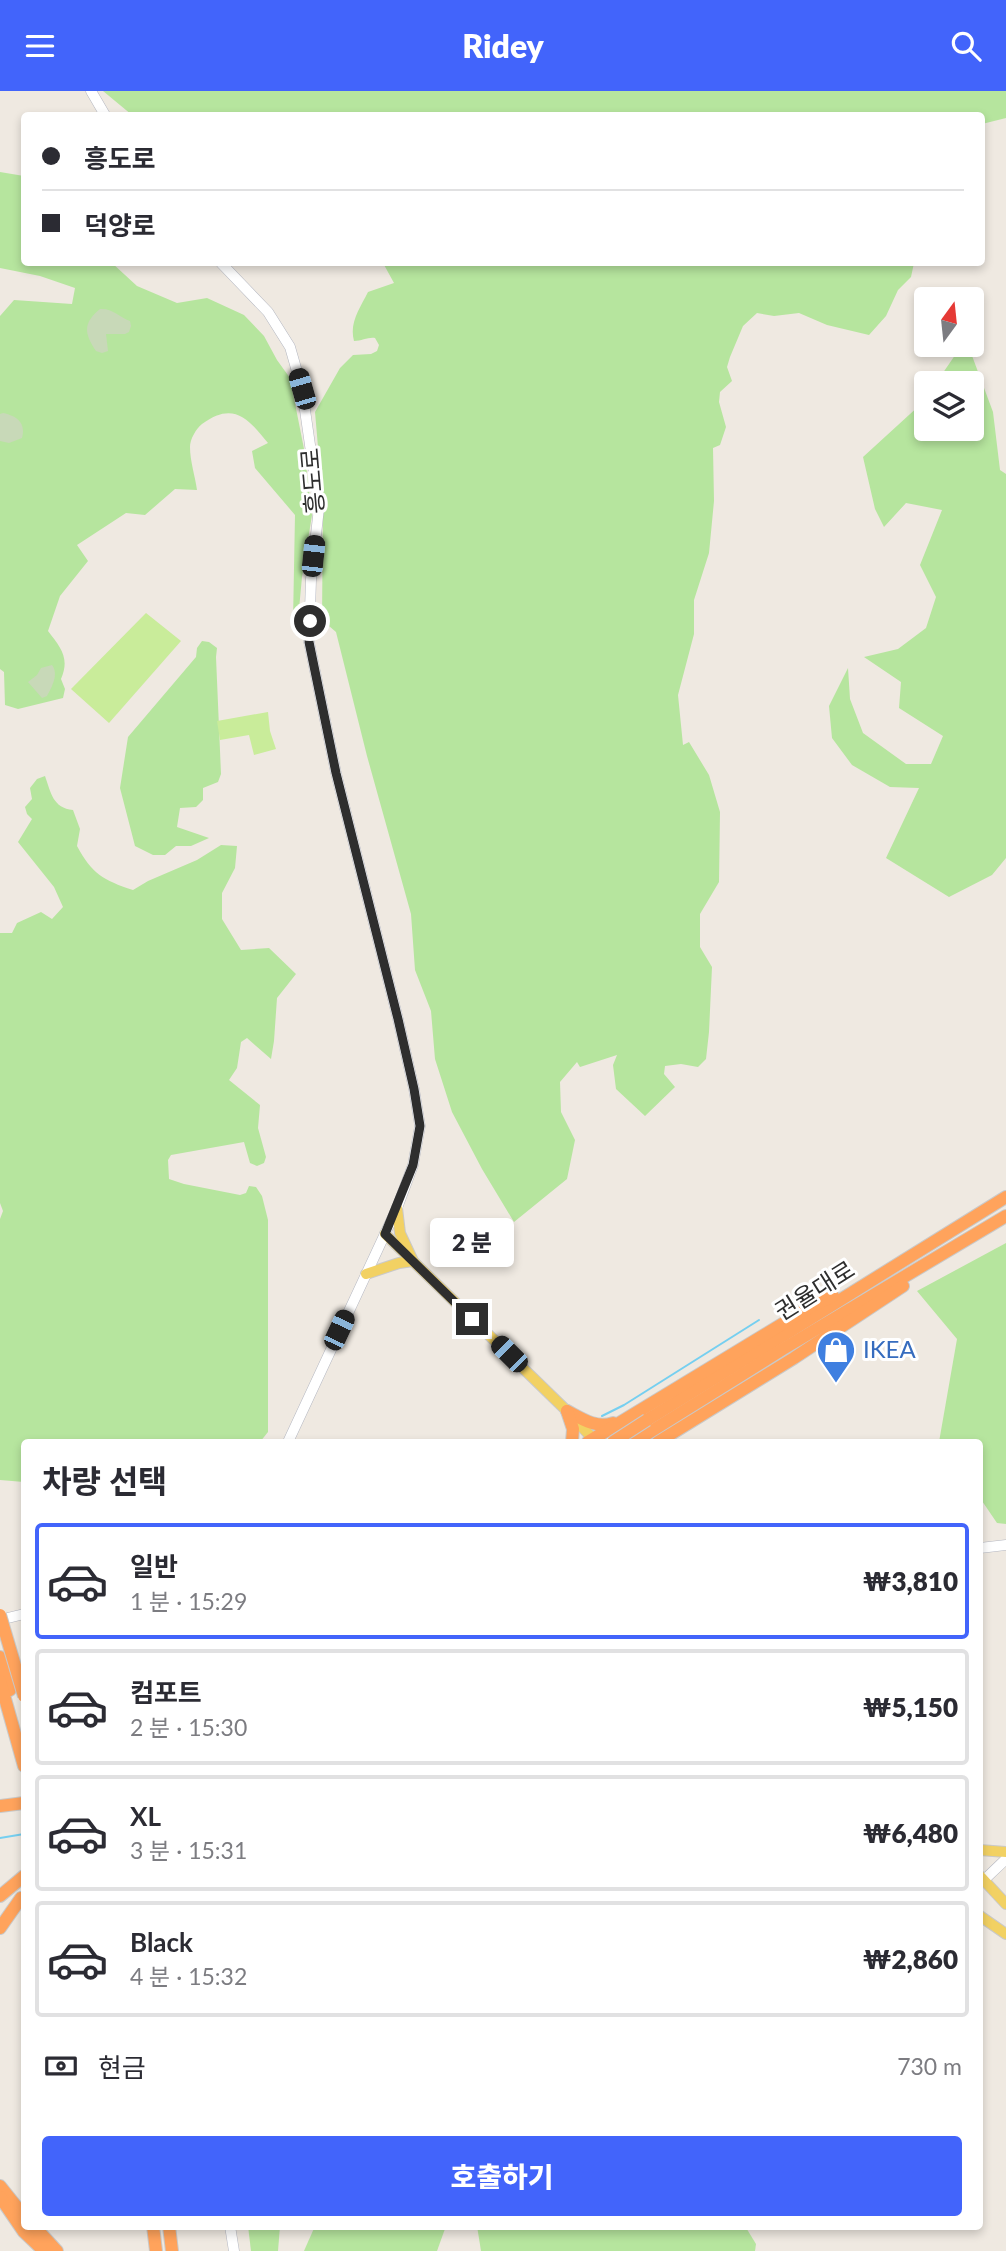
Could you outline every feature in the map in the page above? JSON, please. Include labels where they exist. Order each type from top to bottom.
[{"type":"highway","name":"권율대로","points":[[652,1431],[890,1269],[1006,1197]]},
{"type":"highway","points":[[624,1439],[652,1431],[864,1313],[910,1282],[944,1253],[1006,1216]]},
{"type":"highway","points":[[595,1439],[812,1306],[890,1269]]},
{"type":"highway","points":[[567,1412],[587,1422],[605,1426],[630,1417]]},
{"type":"highway","points":[[567,1412],[573,1429],[572,1439]]},
{"type":"highway","points":[[625,1439],[621,1434],[630,1417]]},
{"type":"highway","points":[[0,1618],[21,1686]]},
{"type":"highway","points":[[0,1657],[21,1730]]},
{"type":"highway","points":[[0,1681],[21,1755]]},
{"type":"highway","points":[[0,1806],[21,1803]]},
{"type":"highway","points":[[0,1896],[21,1880]]},
{"type":"highway","points":[[0,1914],[21,1898]]},
{"type":"highway","points":[[0,1928],[21,1899]]},
{"type":"highway","points":[[0,2185],[21,2200]]},
{"type":"highway","points":[[0,2185],[21,2211]]},
{"type":"highway","points":[[0,2197],[21,2220]]},
{"type":"highway","points":[[0,2207],[21,2223]]},
{"type":"highway","points":[[30,2230],[44,2251]]},
{"type":"highway","points":[[30,2230],[57,2251]]},
{"type":"highway","points":[[153,2230],[156,2251]]},
{"type":"highway","points":[[169,2230],[172,2251]]},
{"type":"main road","points":[[397,1208],[400,1233],[413,1261]]},
{"type":"main road","points":[[385,1234],[497,1342],[590,1439]]},
{"type":"main road","points":[[366,1274],[413,1261]]},
{"type":"main road","points":[[983,1850],[1006,1852]]},
{"type":"main road","points":[[983,1881],[1006,1904]]},
{"type":"main road","points":[[983,1918],[1006,1934]]},
{"type":"street","points":[[91,91],[103,112]]},
{"type":"street","name":"흥도로","points":[[224,266],[268,312],[290,347],[302,389],[318,508],[311,579],[309,642],[336,773],[398,1019],[420,1126],[413,1165],[397,1208],[289,1439]]},
{"type":"street","points":[[983,1548],[1006,1545]]},
{"type":"street","points":[[0,1618],[21,1614]]},
{"type":"street","points":[[983,1877],[1006,1859]]},
{"type":"street","points":[[231,2230],[234,2251]]},
{"type":"green space","points":[[103,91],[1006,91],[1006,118],[985,123],[985,112],[128,112]]},
{"type":"green space","points":[[0,172],[21,176],[21,266],[115,266],[137,286],[177,303],[207,298],[244,315],[264,336],[290,378],[304,449],[312,515],[298,620],[293,621],[295,515],[255,468],[252,451],[268,443],[247,420],[231,413],[223,414],[202,424],[191,441],[197,490],[175,489],[145,515],[126,513],[77,545],[88,561],[60,596],[48,631],[64,659],[61,679],[65,689],[63,698],[18,709],[5,705],[4,672],[0,669],[0,316],[14,300],[72,304],[75,288],[40,276],[0,268]]},
{"type":"green space","points":[[385,266],[913,266],[911,277],[898,290],[886,316],[869,335],[827,325],[799,313],[774,316],[757,313],[743,326],[730,357],[727,367],[732,381],[720,392],[719,402],[726,427],[720,445],[713,448],[714,501],[709,553],[694,600],[694,634],[678,695],[683,745],[689,742],[709,775],[720,812],[719,882],[700,914],[700,947],[712,967],[706,1059],[698,1067],[681,1064],[665,1066],[664,1074],[675,1087],[645,1116],[616,1089],[613,1065],[617,1055],[580,1067],[577,1062],[560,1082],[561,1112],[575,1140],[567,1179],[514,1222],[452,1112],[435,1059],[431,1011],[415,970],[411,914],[336,632],[322,620],[323,505],[315,412],[340,368],[353,355],[377,351],[379,345],[375,338],[354,341],[356,316],[368,292],[394,283]]},
{"type":"green space","points":[[100,309],[112,311],[130,321],[131,326],[125,334],[106,334],[108,351],[102,353],[96,351],[92,345],[87,329]]},
{"type":"green space","points":[[954,357],[972,357],[978,371],[944,371]]},
{"type":"green space","points":[[984,388],[993,412],[1000,470],[1006,474],[1006,858],[992,875],[949,897],[886,858],[919,788],[890,787],[852,765],[832,738],[829,706],[848,668],[850,699],[863,733],[906,764],[931,764],[943,736],[899,708],[901,682],[864,657],[898,649],[926,628],[936,597],[920,565],[942,510],[906,503],[884,527],[875,509],[863,457],[914,410],[914,441],[984,441]]},
{"type":"green space","points":[[0,414],[19,421],[23,428],[22,438],[9,443],[0,441]]},
{"type":"green space","points":[[146,613],[181,641],[109,723],[71,689]]},
{"type":"green space","points":[[202,641],[217,648],[221,774],[218,782],[203,788],[203,800],[196,807],[180,808],[177,827],[209,838],[191,846],[176,846],[165,855],[153,855],[135,846],[120,788],[128,737],[196,657],[197,648]]},
{"type":"green space","points":[[52,665],[55,672],[54,681],[47,696],[42,698],[28,682],[41,668]]},
{"type":"green space","points":[[268,712],[276,749],[254,755],[249,735],[220,740],[217,721]]},
{"type":"green space","points":[[45,776],[57,803],[73,810],[80,829],[77,846],[93,870],[106,879],[133,890],[197,860],[221,845],[237,846],[235,868],[222,893],[222,919],[241,950],[269,948],[296,974],[277,998],[271,1059],[247,1038],[241,1042],[237,1068],[229,1080],[260,1105],[258,1128],[266,1157],[264,1163],[257,1166],[250,1163],[244,1142],[171,1155],[168,1160],[169,1179],[240,1195],[246,1193],[249,1186],[256,1187],[262,1196],[268,1220],[268,1432],[262,1439],[21,1439],[21,1482],[0,1480],[0,1219],[3,1211],[0,1203],[0,933],[12,933],[17,923],[41,912],[52,919],[63,907],[54,887],[18,842],[32,819],[25,807],[32,799],[30,788],[37,779]]},
{"type":"green space","points":[[1006,1243],[1006,1524],[997,1523],[983,1502],[983,1439],[940,1439],[957,1339],[917,1291]]},
{"type":"green space","points":[[248,2230],[280,2230],[278,2251],[251,2251]]},
{"type":"green space","points":[[313,2230],[445,2230],[437,2251],[304,2251]]},
{"type":"green space","points":[[478,2230],[747,2230],[756,2244],[755,2251],[481,2251]]},
{"type":"waterway","points":[[602,1416],[759,1320]]},
{"type":"waterway","points":[[0,1838],[21,1834]]},
{"type":"place","name":"IKEA","points":[[836,1384]]},
{"type":"route","points":[[310,621],[309,642],[336,773],[398,1019],[420,1126],[413,1165],[385,1234],[472,1319]]}]
